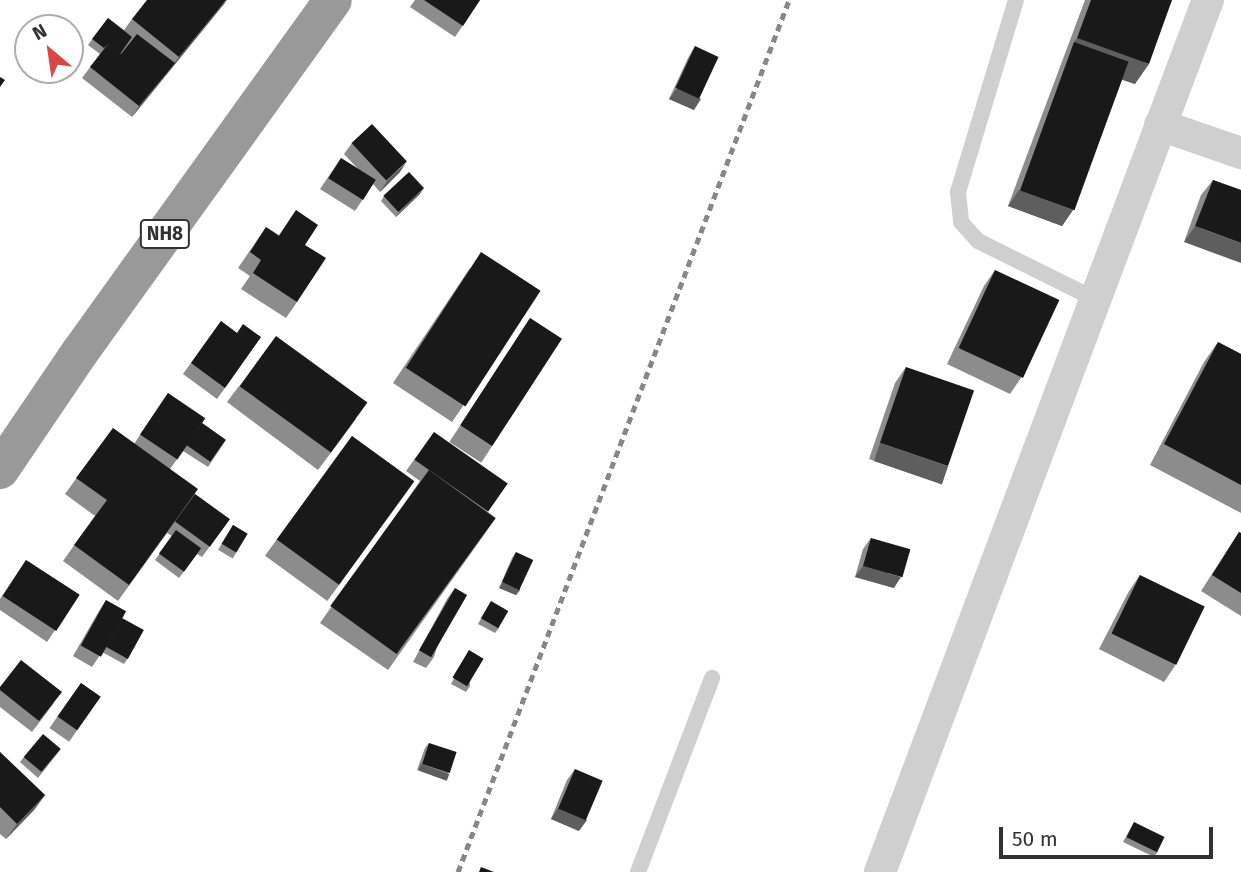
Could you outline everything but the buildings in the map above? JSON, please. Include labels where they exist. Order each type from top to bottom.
[{"type":"highway","name":"NH8","points":[[0,470],[80,352],[333,0]]},
{"type":"street","points":[[880,872],[1208,0]]},
{"type":"street","points":[[1160,125],[1241,153]]},
{"type":"lane","points":[[1016,0],[958,192],[961,222],[978,241],[1095,299]]},
{"type":"lane","points":[[638,872],[712,678]]},
{"type":"railway","points":[[458,872],[789,0]]}]
